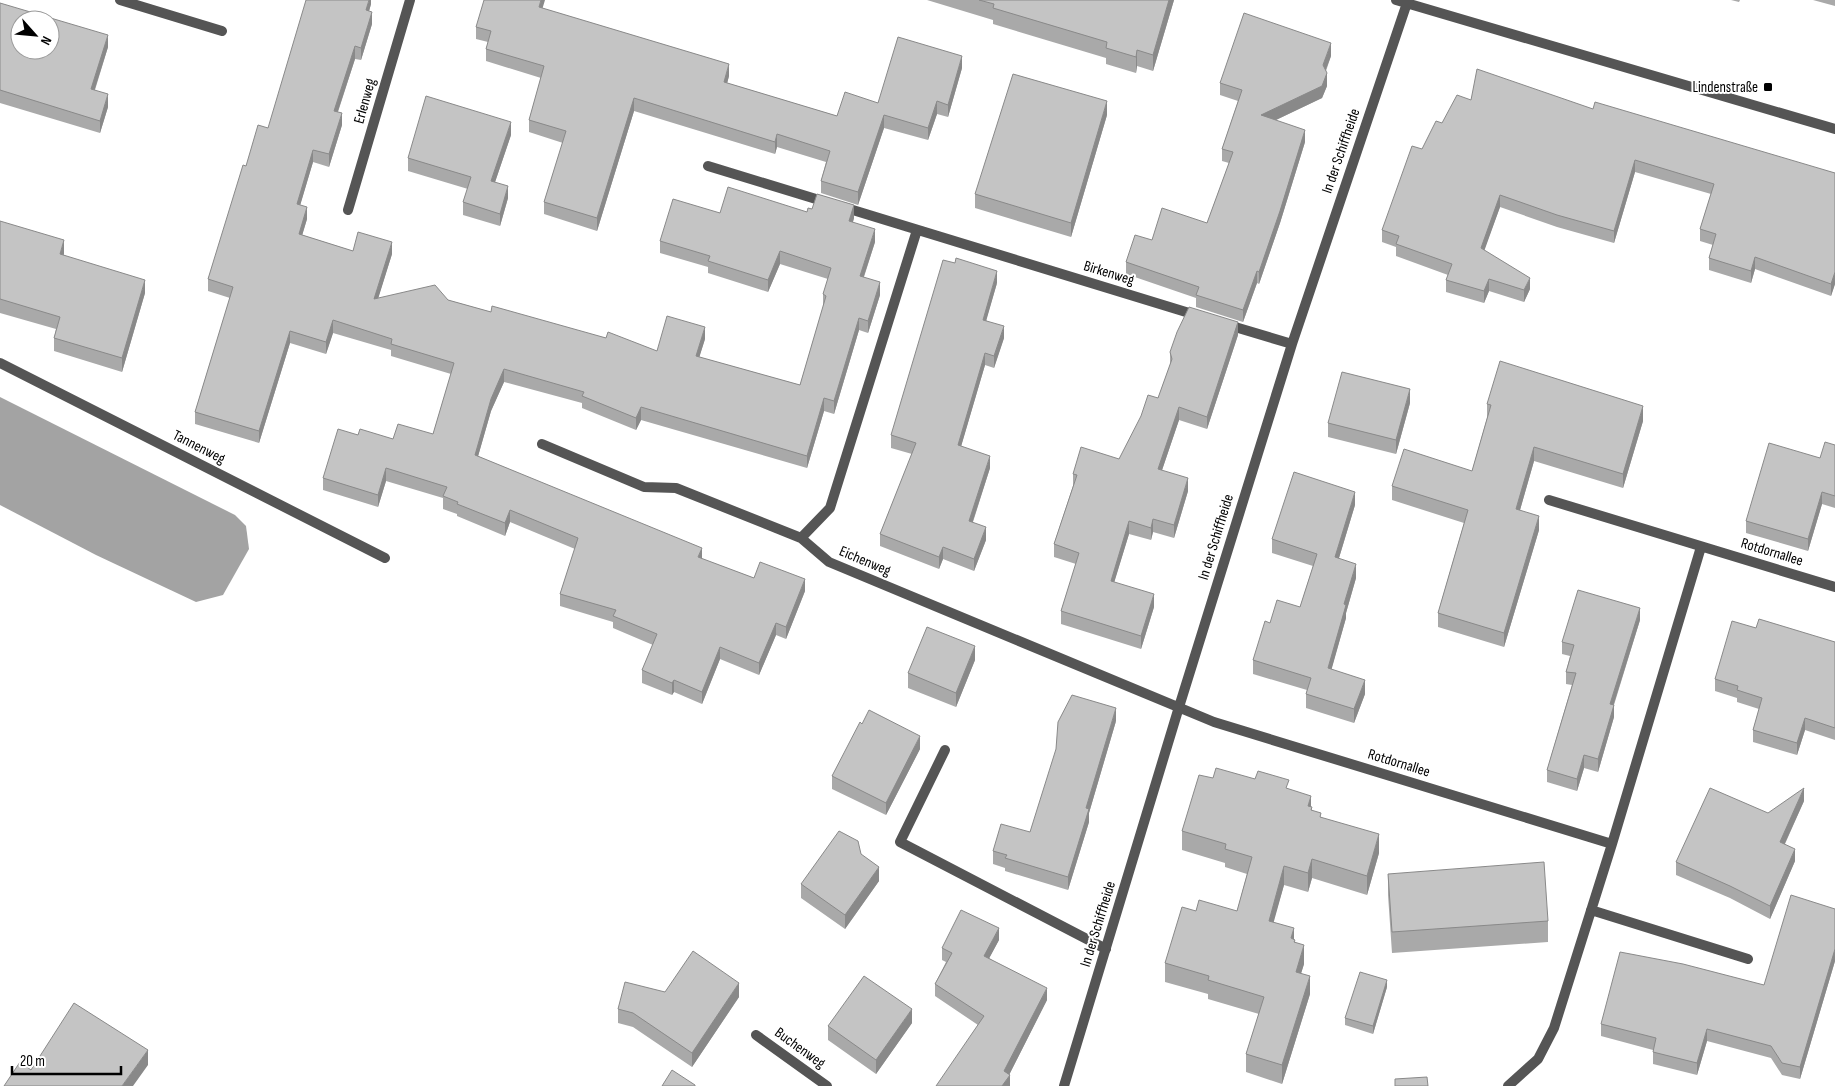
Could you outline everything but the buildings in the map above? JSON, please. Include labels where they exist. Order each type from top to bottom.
[{"type":"street","points":[[120,0],[222,31]]},
{"type":"street","name":"Erlenweg","points":[[348,210],[410,0]]},
{"type":"street","points":[[1396,0],[1835,129]]},
{"type":"street","name":"In der Schiffheide","points":[[1064,1086],[1292,344],[1407,2]]},
{"type":"street","name":"Birkenweg","points":[[708,166],[1292,344]]},
{"type":"street","points":[[801,538],[830,508],[917,230]]},
{"type":"street","name":"Tannenweg","points":[[0,362],[385,558]]},
{"type":"street","name":"Eichenweg","points":[[542,444],[644,487],[676,488],[801,538],[829,562],[1179,707]]},
{"type":"street","name":"Rotdornallee","points":[[1549,500],[1835,586]]},
{"type":"street","points":[[1508,1086],[1538,1059],[1554,1028],[1612,844],[1701,547]]},
{"type":"street","name":"Rotdornallee","points":[[1179,707],[1214,722],[1612,844]]},
{"type":"street","points":[[945,750],[900,842],[1106,949]]},
{"type":"street","points":[[1590,910],[1748,959]]},
{"type":"street","name":"Buchenweg","points":[[756,1035],[827,1086]]},
{"type":"shaded area","points":[[0,397],[235,515],[246,526],[249,549],[223,595],[196,602],[96,555],[0,505]]},
{"type":"place","name":"Lindenstraße","points":[[1768,87]]}]
